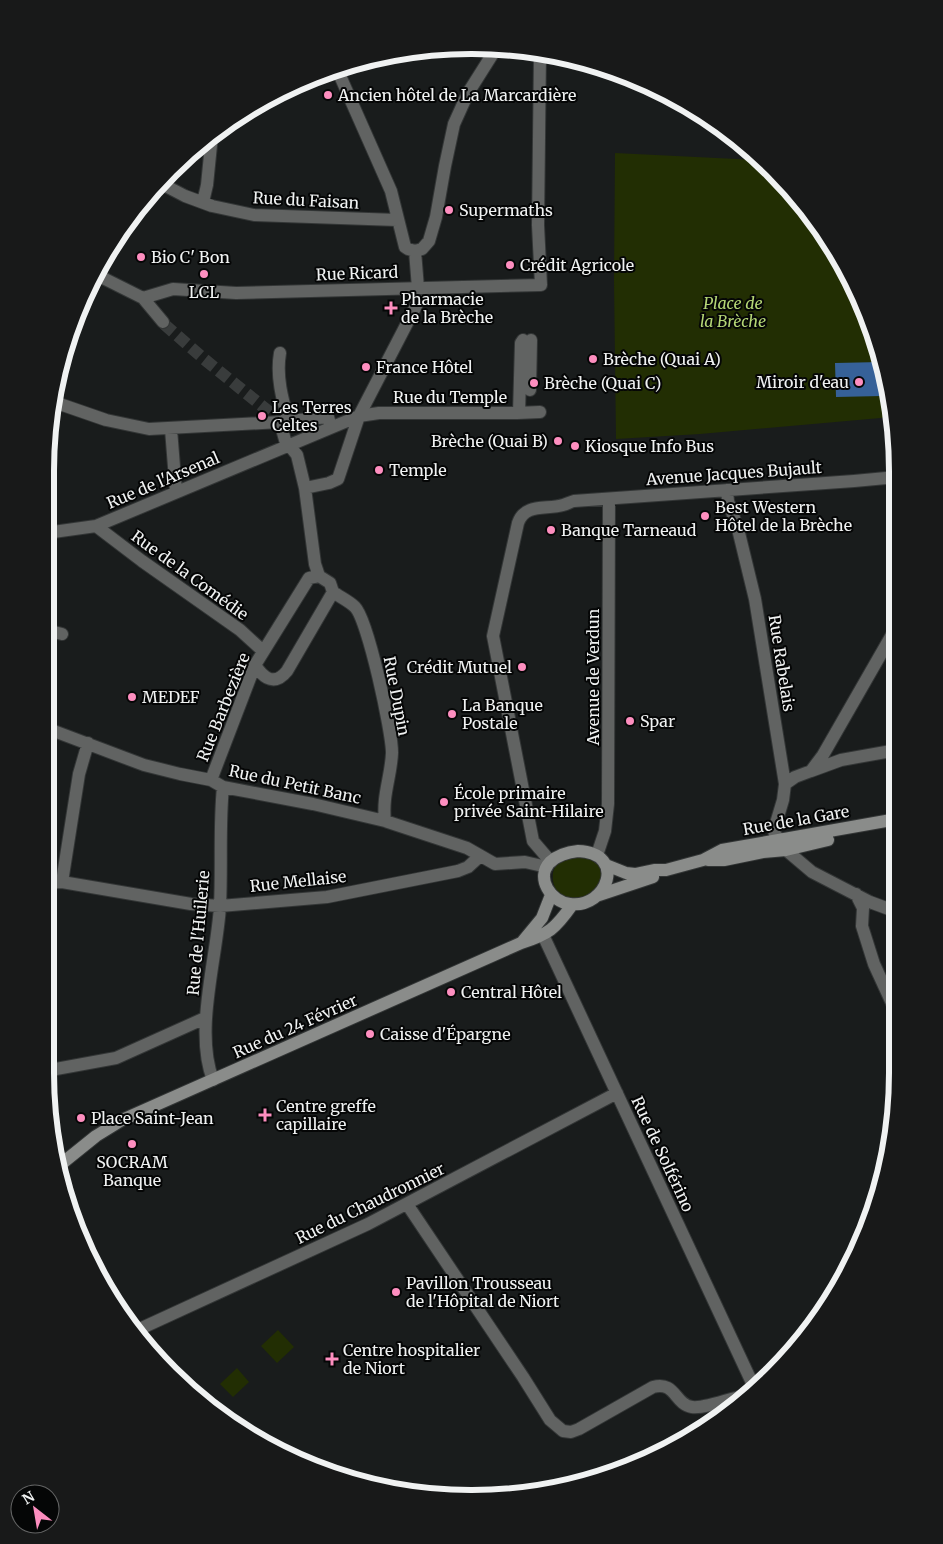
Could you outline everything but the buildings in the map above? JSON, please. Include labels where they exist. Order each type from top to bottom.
[{"type":"main road","name":"Rue de la Gare","points":[[784,845],[889,821]]},
{"type":"main road","name":"Rue de la Gare","points":[[606,865],[626,873],[635,874],[654,870],[666,870],[703,860],[722,850],[784,845],[889,828]]},
{"type":"main road","points":[[570,852],[590,852],[597,855],[606,865],[606,884],[599,894],[584,902],[572,905],[562,902],[551,895],[544,880],[549,865],[562,855],[570,852]]},
{"type":"main road","name":"Rue de la Gare","points":[[599,894],[657,876],[666,870]]},
{"type":"main road","name":"Rue du 24 Février","points":[[521,943],[540,923],[551,895]]},
{"type":"main road","name":"Rue du 24 Février","points":[[64,1162],[110,1126],[521,943],[543,936],[556,926],[572,905]]},
{"type":"street","points":[[340,75],[391,191],[405,247],[408,250],[415,251],[422,249],[429,241],[436,217],[454,124],[468,93],[493,55]]},
{"type":"street","name":"Rue Ricard","points":[[143,298],[173,289],[236,292],[541,286],[538,225],[540,60]]},
{"type":"street","points":[[203,202],[207,185],[211,145]]},
{"type":"street","name":"Rue du Faisan","points":[[167,186],[185,196],[212,206],[254,215],[397,220]]},
{"type":"street","points":[[305,488],[328,484],[338,479],[359,416],[416,304],[418,288],[415,251]]},
{"type":"street","points":[[102,278],[143,298],[163,322]]},
{"type":"street","points":[[519,413],[521,342],[527,340],[530,390]]},
{"type":"street","points":[[280,353],[277,369],[285,440],[297,455],[305,488],[315,564],[319,576]]},
{"type":"street","points":[[59,404],[106,420],[149,429],[284,422],[328,417],[331,427]]},
{"type":"street","name":"Rue du Temple","points":[[331,427],[359,416],[379,413],[540,412]]},
{"type":"street","name":"Rue de l'Arsenal","points":[[54,532],[96,526],[331,427]]},
{"type":"street","points":[[171,429],[176,492]]},
{"type":"street","name":"Avenue Jacques Bujault","points":[[549,865],[533,841],[493,636],[520,518],[523,513],[532,509],[562,506],[574,501],[889,478]]},
{"type":"street","name":"Rue Rabelais","points":[[727,490],[728,501],[738,529],[755,599],[785,784],[783,800],[774,830],[775,835],[784,845]]},
{"type":"street","name":"Avenue de Verdun","points":[[597,855],[605,831],[608,804],[610,499]]},
{"type":"street","name":"Rue de la Comédie","points":[[96,526],[240,630],[263,651]]},
{"type":"street","name":"Rue Dupin","points":[[319,576],[330,582],[333,592],[355,608],[361,616],[375,665],[388,721],[392,752],[384,806],[386,821]]},
{"type":"street","name":"Rue Barbezière","points":[[211,780],[263,651],[309,578],[319,576]]},
{"type":"street","points":[[256,665],[260,673],[266,678],[275,680],[282,677],[333,592]]},
{"type":"street","points":[[54,632],[62,634]]},
{"type":"street","points":[[811,771],[824,755],[889,640]]},
{"type":"street","name":"Rue du Petit Banc","points":[[54,731],[144,764],[211,780],[223,788],[313,804],[386,821],[468,848],[480,856]]},
{"type":"street","points":[[62,882],[79,774],[88,743]]},
{"type":"street","points":[[785,784],[795,777],[840,760],[889,751]]},
{"type":"street","name":"Rue de l'Huilerie","points":[[213,1080],[208,1066],[205,1018],[220,906],[220,822],[223,788]]},
{"type":"street","points":[[784,845],[812,872],[870,902],[889,909]]},
{"type":"street","points":[[480,856],[495,864],[525,862],[549,865]]},
{"type":"street","name":"Rue Mellaise","points":[[54,882],[62,882],[190,904],[220,906],[327,897],[458,871],[468,867],[480,856]]},
{"type":"street","points":[[856,894],[864,908],[862,926],[874,964],[889,997]]},
{"type":"street","name":"Rue de Solférino","points":[[543,936],[752,1382]]},
{"type":"street","points":[[54,1069],[116,1058],[205,1018]]},
{"type":"street","name":"Rue du Chaudronnier","points":[[141,1328],[407,1204],[617,1093]]},
{"type":"street","points":[[407,1204],[555,1426],[571,1432],[579,1429],[653,1387],[659,1386],[669,1388],[684,1404],[690,1407],[733,1398]]},
{"type":"green space","name":"Place de la Brèche","points":[[615,153],[750,160],[786,196],[803,217],[819,239],[846,287],[867,337],[875,363],[886,418],[700,434],[616,439]]},
{"type":"green space","points":[[575,856],[592,860],[600,867],[602,876],[598,885],[590,893],[580,898],[569,899],[556,890],[553,872],[560,862]]},
{"type":"green space","points":[[278,1330],[294,1347],[277,1363],[261,1346]]},
{"type":"green space","points":[[237,1368],[249,1382],[233,1397],[220,1384]]},
{"type":"water","name":"Miroir d'eau","points":[[875,362],[882,396],[836,397],[835,363]]},
{"type":"tunnel","points":[[164,324],[280,422]]},
{"type":"place","name":"Ancien hôtel de La Marcardière","points":[[328,95]]},
{"type":"place","name":"Supermaths","points":[[449,210]]},
{"type":"place","name":"Bio C' Bon","points":[[141,257]]},
{"type":"place","name":"Crédit Agricole","points":[[510,265]]},
{"type":"place","name":"LCL","points":[[204,274]]},
{"type":"place","name":"Pharmacie de la Brèche","points":[[391,308]]},
{"type":"place","name":"Brèche (Quai A)","points":[[593,359]]},
{"type":"place","name":"France Hôtel","points":[[366,367]]},
{"type":"place","name":"Miroir d'eau","points":[[859,382]]},
{"type":"place","name":"Brèche (Quai C)","points":[[534,383]]},
{"type":"place","name":"Les Terres Celtes","points":[[262,416]]},
{"type":"place","name":"Brèche (Quai B)","points":[[558,441]]},
{"type":"place","name":"Kiosque Info Bus","points":[[575,446]]},
{"type":"place","name":"Temple","points":[[379,470]]},
{"type":"place","name":"Best Western Hôtel de la Brèche","points":[[705,516]]},
{"type":"place","name":"Banque Tarneaud","points":[[551,530]]},
{"type":"place","name":"Crédit Mutuel","points":[[522,667]]},
{"type":"place","name":"MEDEF","points":[[132,697]]},
{"type":"place","name":"La Banque Postale","points":[[452,714]]},
{"type":"place","name":"Spar","points":[[630,721]]},
{"type":"place","name":"École primaire privée Saint-Hilaire","points":[[444,802]]},
{"type":"place","name":"Central Hôtel","points":[[451,992]]},
{"type":"place","name":"Caisse d'Épargne","points":[[370,1034]]},
{"type":"place","name":"Centre greffe capillaire","points":[[265,1115]]},
{"type":"place","name":"Place Saint-Jean","points":[[81,1118]]},
{"type":"place","name":"SOCRAM Banque","points":[[132,1144]]},
{"type":"place","name":"Pavillon Trousseau de l'Hôpital de Niort","points":[[396,1292]]},
{"type":"place","name":"Centre hospitalier de Niort","points":[[332,1359]]}]
